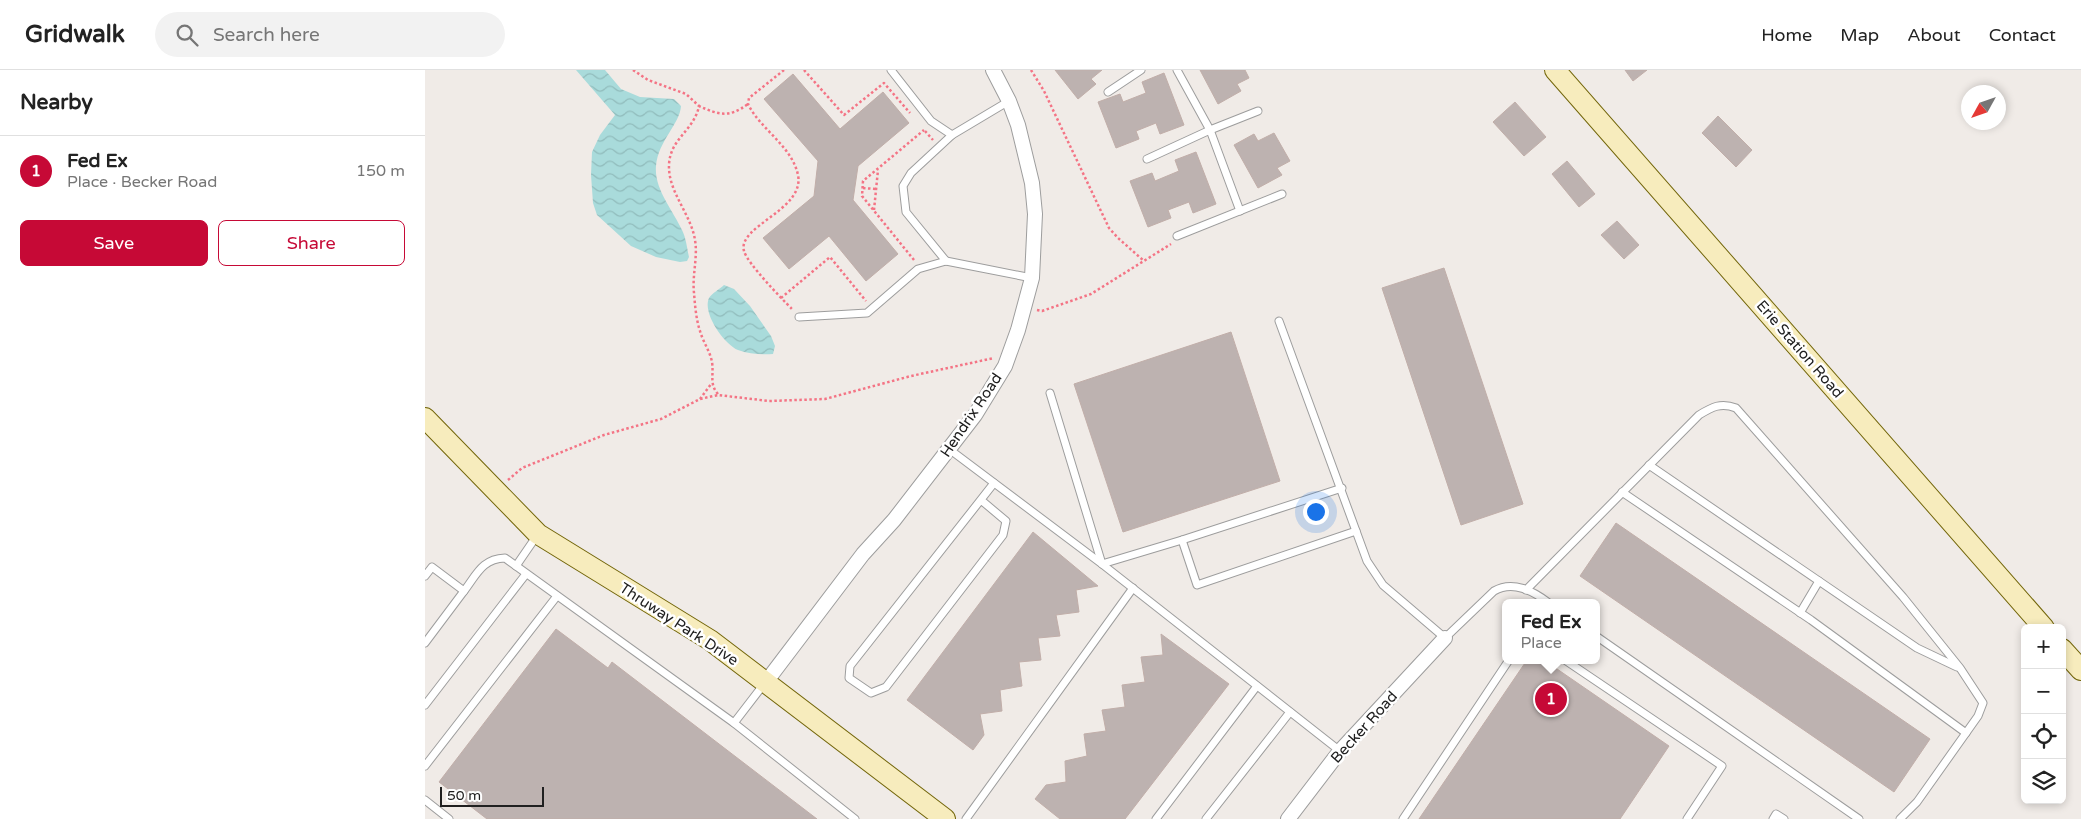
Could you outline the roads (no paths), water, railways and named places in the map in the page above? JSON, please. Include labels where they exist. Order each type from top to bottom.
[{"type":"main road","name":"Erie Station Road","points":[[1555,70],[2040,624]]},
{"type":"main road","name":"Thruway Park Drive","points":[[425,418],[538,534],[710,640],[945,819]]},
{"type":"main road","points":[[2066,653],[2081,670]]},
{"type":"street","name":"Hendrix Road","points":[[765,682],[863,554],[895,520],[949,449],[991,390],[1008,358],[1025,308],[1032,278],[1035,214],[1032,183],[1026,153],[1009,101],[993,70]]},
{"type":"street","name":"Becker Road","points":[[1288,819],[1340,751],[1445,638]]},
{"type":"lane","points":[[891,70],[931,121],[951,135]]},
{"type":"lane","points":[[1108,92],[1141,70]]},
{"type":"lane","points":[[1177,70],[1210,130],[1241,211]]},
{"type":"lane","points":[[946,261],[906,212],[903,186],[911,173],[951,135],[1009,101]]},
{"type":"lane","points":[[1147,159],[1210,130],[1258,111]]},
{"type":"lane","points":[[1177,236],[1282,194]]},
{"type":"lane","points":[[799,317],[867,313],[918,269],[946,261],[1032,278]]},
{"type":"lane","points":[[1279,321],[1342,488],[1367,561],[1383,585],[1445,638],[1500,588],[1510,586],[1526,590],[1543,599]]},
{"type":"lane","points":[[1050,393],[1102,564]]},
{"type":"lane","points":[[1526,590],[1699,415],[1719,404],[1727,404],[1736,408],[1903,597],[1960,668],[1983,703],[1978,716],[1917,802],[1900,819]]},
{"type":"lane","points":[[949,449],[1102,564],[1340,751]]},
{"type":"lane","points":[[1649,465],[1917,648],[1960,668]]},
{"type":"lane","points":[[981,500],[1007,521],[1003,535],[886,686],[871,693],[849,678],[850,666],[994,483]]},
{"type":"lane","points":[[1102,564],[1342,488]]},
{"type":"lane","points":[[1622,492],[1800,613],[1966,733]]},
{"type":"lane","points":[[1182,540],[1197,585],[1356,531]]},
{"type":"lane","points":[[516,566],[538,534]]},
{"type":"lane","points":[[425,642],[484,564],[493,559],[505,558],[734,723],[855,819]]},
{"type":"lane","points":[[425,576],[432,566],[464,591]]},
{"type":"lane","points":[[425,705],[526,574]]},
{"type":"lane","points":[[1800,613],[1819,581]]},
{"type":"lane","points":[[966,819],[1133,588]]},
{"type":"lane","points":[[425,766],[557,596]]},
{"type":"lane","points":[[1600,639],[1859,819]]},
{"type":"lane","points":[[1403,819],[1506,664]]},
{"type":"lane","points":[[1571,664],[1722,766],[1687,819]]},
{"type":"lane","points":[[734,723],[765,682]]},
{"type":"lane","points":[[1156,819],[1257,686]]},
{"type":"lane","points":[[1206,819],[1290,712]]},
{"type":"lane","points":[[425,800],[449,819]]},
{"type":"lane","points":[[1773,819],[1776,814],[1784,819]]},
{"type":"water","points":[[576,70],[605,70],[621,89],[640,97],[674,99],[681,106],[680,113],[658,157],[656,175],[661,191],[683,233],[689,257],[687,261],[680,262],[656,257],[631,246],[597,215],[593,203],[592,152],[600,135],[615,115]]},
{"type":"water","points":[[724,285],[734,289],[750,306],[771,336],[775,346],[773,354],[755,354],[738,350],[732,347],[721,335],[711,319],[708,304],[710,296]]},
{"type":"place","name":"Fed Ex","points":[[1551,699]]}]
